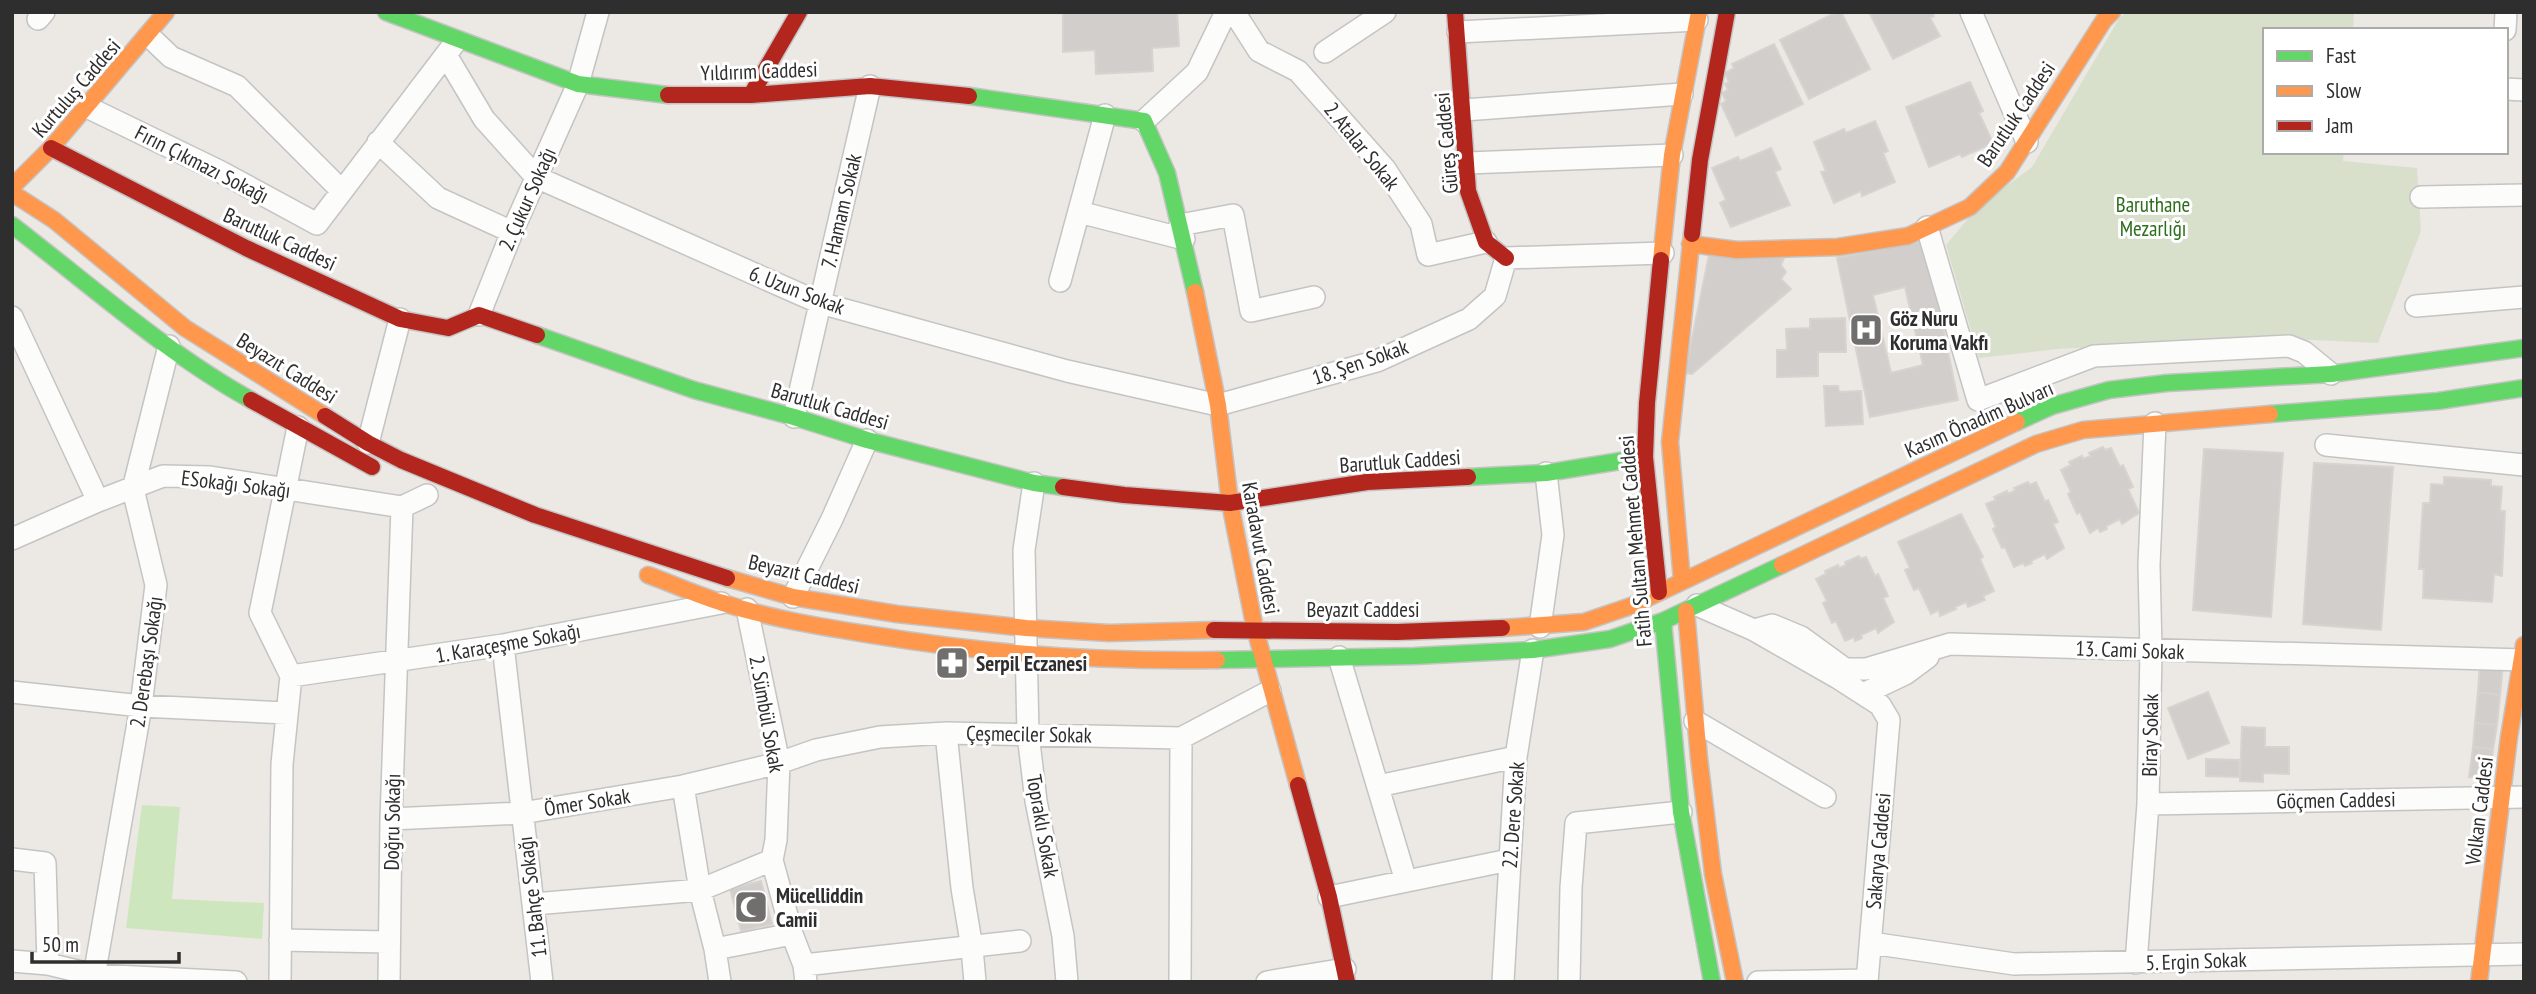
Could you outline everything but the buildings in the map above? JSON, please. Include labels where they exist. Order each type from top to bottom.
[{"type":"main road","name":"Kurtuluş Caddesi","points":[[12,187],[51,148],[149,36],[166,12]]},
{"type":"main road","name":"Yıldırım Caddesi","points":[[386,12],[452,47],[578,84],[668,95],[751,95],[870,86],[1002,100],[1144,121]]},
{"type":"main road","name":"Fatih Sultan Mehmet Caddesi","points":[[1727,12],[1700,160],[1670,443],[1682,581],[1691,608],[1695,721],[1713,874],[1735,982]]},
{"type":"main road","name":"Barutluk Caddesi","points":[[1690,244],[1738,250],[1838,247],[1908,236],[1970,207],[2007,172],[2104,20],[2112,12]]},
{"type":"main road","points":[[751,95],[793,13]]},
{"type":"main road","name":"Fatih Sultan Mehmet Caddesi","points":[[1698,16],[1672,155],[1647,403],[1646,457],[1681,812],[1712,982]]},
{"type":"main road","name":"Güreş Caddesi","points":[[1457,22],[1468,191],[1486,242]]},
{"type":"main road","name":"Karadavut Caddesi","points":[[1144,121],[1167,173],[1182,232],[1218,405],[1230,503],[1261,658],[1329,897],[1346,975]]},
{"type":"main road","name":"Barutluk Caddesi","points":[[51,148],[246,248],[400,318],[448,328],[479,315],[694,390],[867,440],[1034,483],[1124,495],[1230,503],[1367,482],[1546,473],[1646,457]]},
{"type":"main road","name":"Beyazıt Caddesi","points":[[12,193],[54,220],[185,328],[368,443],[467,489],[685,566],[793,597],[897,614],[1026,628],[1109,633],[1255,629],[1397,632],[1540,627],[1584,622],[1631,606],[1682,581]]},
{"type":"main road","name":"Beyazıt Caddesi","points":[[12,225],[169,346],[226,386],[391,477]]},
{"type":"main road","points":[[1486,242],[1506,258]]},
{"type":"main road","name":"Kasım Önadım Bulvarı","points":[[1682,581],[2052,406],[2109,390],[2167,383],[2331,374],[2524,348]]},
{"type":"main road","points":[[639,571],[723,603],[804,624],[896,639],[1026,655],[1132,661],[1415,656],[1533,650],[1610,639],[1663,621],[2036,444],[2083,430],[2438,401],[2524,388]]},
{"type":"main road","name":"Volkan Caddesi","points":[[2479,982],[2513,797],[2523,655]]},
{"type":"street","name":"2. Çukur Sokağı","points":[[479,315],[512,232],[578,84],[598,12]]},
{"type":"street","points":[[1144,121],[1197,72],[1226,12]]},
{"type":"street","name":"2. Atalar Sokak","points":[[1234,12],[1259,51],[1298,71],[1385,169],[1421,224],[1428,255],[1486,242]]},
{"type":"street","points":[[1325,52],[1385,12]]},
{"type":"street","points":[[1971,12],[2027,142]]},
{"type":"street","points":[[1457,22],[1698,16]]},
{"type":"street","points":[[149,36],[171,57],[237,86],[342,191],[452,47]]},
{"type":"street","name":"6. Uzun Sokak","points":[[452,47],[484,119],[537,177],[820,303],[1068,371],[1218,405]]},
{"type":"street","name":"7. Hamam Sokak","points":[[794,417],[870,86]]},
{"type":"street","points":[[1464,110],[1682,94]]},
{"type":"street","name":"Fırın Çıkmazı Sokağı","points":[[86,107],[221,172],[317,224],[342,191]]},
{"type":"street","points":[[1060,281],[1105,115]]},
{"type":"street","points":[[378,142],[438,198],[512,232]]},
{"type":"street","points":[[1467,163],[1672,155]]},
{"type":"street","points":[[2421,197],[2524,195]]},
{"type":"street","points":[[1079,212],[1182,232],[1233,215],[1251,311],[1314,297]]},
{"type":"street","points":[[1927,227],[1978,400],[2094,356],[2289,346],[2304,352],[2331,374]]},
{"type":"street","points":[[1506,258],[1663,253]]},
{"type":"street","name":"18. Şen Sokak","points":[[1218,405],[1377,361],[1469,319],[1495,296],[1506,258]]},
{"type":"street","points":[[2416,306],[2524,297]]},
{"type":"street","points":[[12,317],[98,501]]},
{"type":"street","points":[[368,443],[400,318]]},
{"type":"street","name":"2. Derebaşı Sokağı","points":[[93,978],[141,706],[156,585],[133,489],[169,346]]},
{"type":"street","name":"Biray Sokak","points":[[2136,963],[2148,804],[2151,651],[2149,565],[2155,423]]},
{"type":"street","points":[[280,982],[282,764],[291,676],[260,613],[298,428]]},
{"type":"street","points":[[793,597],[867,440]]},
{"type":"street","points":[[2326,445],[2524,465]]},
{"type":"street","points":[[1540,627],[1553,536],[1546,473]]},
{"type":"street","name":"ESokağı Sokağı","points":[[14,533],[163,476],[210,477],[402,507]]},
{"type":"street","name":"Topraklı Sokak","points":[[1034,483],[1024,550],[1028,734],[1036,801],[1063,936],[1067,982]]},
{"type":"street","points":[[402,507],[427,494]]},
{"type":"street","name":"Doğru Sokağı","points":[[389,982],[391,819],[402,507]]},
{"type":"street","name":"1. Karaçeşme Sokağı","points":[[291,676],[503,645],[723,603]]},
{"type":"street","points":[[1691,608],[1754,630],[1863,694],[1905,674],[1950,644]]},
{"type":"street","name":"2. Sümbül Sokak","points":[[747,610],[779,763],[776,840],[772,860],[805,974]]},
{"type":"street","name":"13. Cami Sokak","points":[[1754,630],[1772,625],[1801,637],[1845,669],[1866,669],[1950,644],[2151,651],[2523,655]]},
{"type":"street","name":"11. Bahçe Sokağı","points":[[503,645],[542,982]]},
{"type":"street","name":"22. Dere Sokak","points":[[1503,982],[1516,757],[1533,650]]},
{"type":"street","points":[[1339,657],[1406,881]]},
{"type":"street","name":"Çeşmeciler Sokak","points":[[779,763],[816,750],[880,737],[946,733],[1181,738],[1270,691]]},
{"type":"street","points":[[12,692],[141,706],[286,713]]},
{"type":"street","name":"Sakarya Caddesi","points":[[1863,694],[1880,705],[1889,720],[1867,981]]},
{"type":"street","points":[[1695,721],[1825,797]]},
{"type":"street","points":[[946,733],[975,982]]},
{"type":"street","points":[[1180,982],[1181,738]]},
{"type":"street","points":[[1378,786],[1516,757]]},
{"type":"street","name":"Ömer Sokak","points":[[391,819],[522,813],[683,786],[779,763]]},
{"type":"street","points":[[683,786],[700,890],[715,949],[720,982]]},
{"type":"street","name":"Göçmen Caddesi","points":[[2148,804],[2513,797]]},
{"type":"street","points":[[1569,982],[1576,823],[1681,812]]},
{"type":"street","points":[[12,859],[45,863],[48,964]]},
{"type":"street","points":[[534,904],[700,890],[772,860]]},
{"type":"street","points":[[1329,897],[1509,860]]},
{"type":"street","points":[[715,949],[792,934]]},
{"type":"street","points":[[280,940],[389,942]]},
{"type":"street","points":[[805,974],[1020,942]]},
{"type":"street","name":"5. Ergin Sokak","points":[[1871,943],[2014,964],[2524,954]]},
{"type":"street","points":[[12,961],[48,964],[93,978],[236,982]]},
{"type":"street","points":[[1267,982],[1346,975]]},
{"type":"street","points":[[1758,982],[1867,981]]},
{"type":"green space","name":"Baruthane Mezarlığı","points":[[2127,12],[2354,12],[2353,28],[2263,28],[2263,154],[2344,154],[2343,161],[2417,168],[2421,231],[2378,343],[2270,338],[2058,349],[1979,358],[1946,245],[1975,210],[2032,167],[2120,17]]},
{"type":"green space","points":[[142,805],[180,807],[172,899],[264,903],[262,939],[126,928]]},
{"type":"traffic: fast","points":[[386,12],[578,84],[668,95]]},
{"type":"traffic: fast","points":[[969,96],[1144,121],[1167,173],[1195,292]]},
{"type":"traffic: fast","points":[[12,225],[158,340],[251,400]]},
{"type":"traffic: fast","points":[[537,335],[694,390],[867,440],[1034,483],[1063,487]]},
{"type":"traffic: fast","points":[[2017,422],[2052,406],[2109,390],[2167,383],[2331,374],[2524,348]]},
{"type":"traffic: fast","points":[[2270,414],[2438,401],[2524,388]]},
{"type":"traffic: fast","points":[[1468,477],[1546,473],[1645,457]]},
{"type":"traffic: fast","points":[[1217,660],[1415,656],[1533,650],[1610,639],[1663,621],[1782,565]]},
{"type":"traffic: fast","points":[[1663,621],[1681,812],[1712,982]]},
{"type":"traffic: slow","points":[[12,187],[51,148],[166,12]]},
{"type":"traffic: slow","points":[[1661,260],[1672,155],[1699,12]]},
{"type":"traffic: slow","points":[[1690,244],[1737,250],[1838,247],[1908,236],[1970,207],[2007,172],[2104,20],[2112,12]]},
{"type":"traffic: slow","points":[[12,193],[54,220],[185,328],[325,416]]},
{"type":"traffic: slow","points":[[1682,581],[1670,442],[1692,234]]},
{"type":"traffic: slow","points":[[1195,292],[1218,405],[1230,503],[1255,629],[1298,785]]},
{"type":"traffic: slow","points":[[1782,565],[2036,444],[2083,430],[2270,414]]},
{"type":"traffic: slow","points":[[1502,628],[1584,622],[1631,606],[2017,422]]},
{"type":"traffic: slow","points":[[648,575],[713,600],[760,614],[916,642],[1045,655],[1130,660],[1217,660]]},
{"type":"traffic: slow","points":[[727,578],[793,597],[897,614],[1026,628],[1109,633],[1214,630]]},
{"type":"traffic: slow","points":[[1686,611],[1713,874],[1735,982]]},
{"type":"traffic: slow","points":[[2479,982],[2509,737],[2524,645]]},
{"type":"traffic: jam","points":[[751,95],[799,12]]},
{"type":"traffic: jam","points":[[1455,12],[1468,191],[1486,242],[1506,258]]},
{"type":"traffic: jam","points":[[1692,234],[1700,160],[1727,12]]},
{"type":"traffic: jam","points":[[668,95],[751,95],[870,86],[969,96]]},
{"type":"traffic: jam","points":[[51,148],[246,248],[400,319],[448,328],[479,315],[537,335]]},
{"type":"traffic: jam","points":[[1659,592],[1645,457],[1647,403],[1661,260]]},
{"type":"traffic: jam","points":[[251,400],[372,467]]},
{"type":"traffic: jam","points":[[325,416],[401,460],[535,515],[727,578]]},
{"type":"traffic: jam","points":[[1063,487],[1124,495],[1230,503],[1367,482],[1468,477]]},
{"type":"traffic: jam","points":[[1214,630],[1397,632],[1502,628]]},
{"type":"traffic: jam","points":[[1298,785],[1329,897],[1347,982]]},
{"type":"place","name":"Göz Nuru Koruma Vakfı","points":[[1866,330]]},
{"type":"place","name":"Serpil Eczanesi","points":[[952,663]]},
{"type":"place","name":"Mücelliddin Camii","points":[[751,907]]}]
